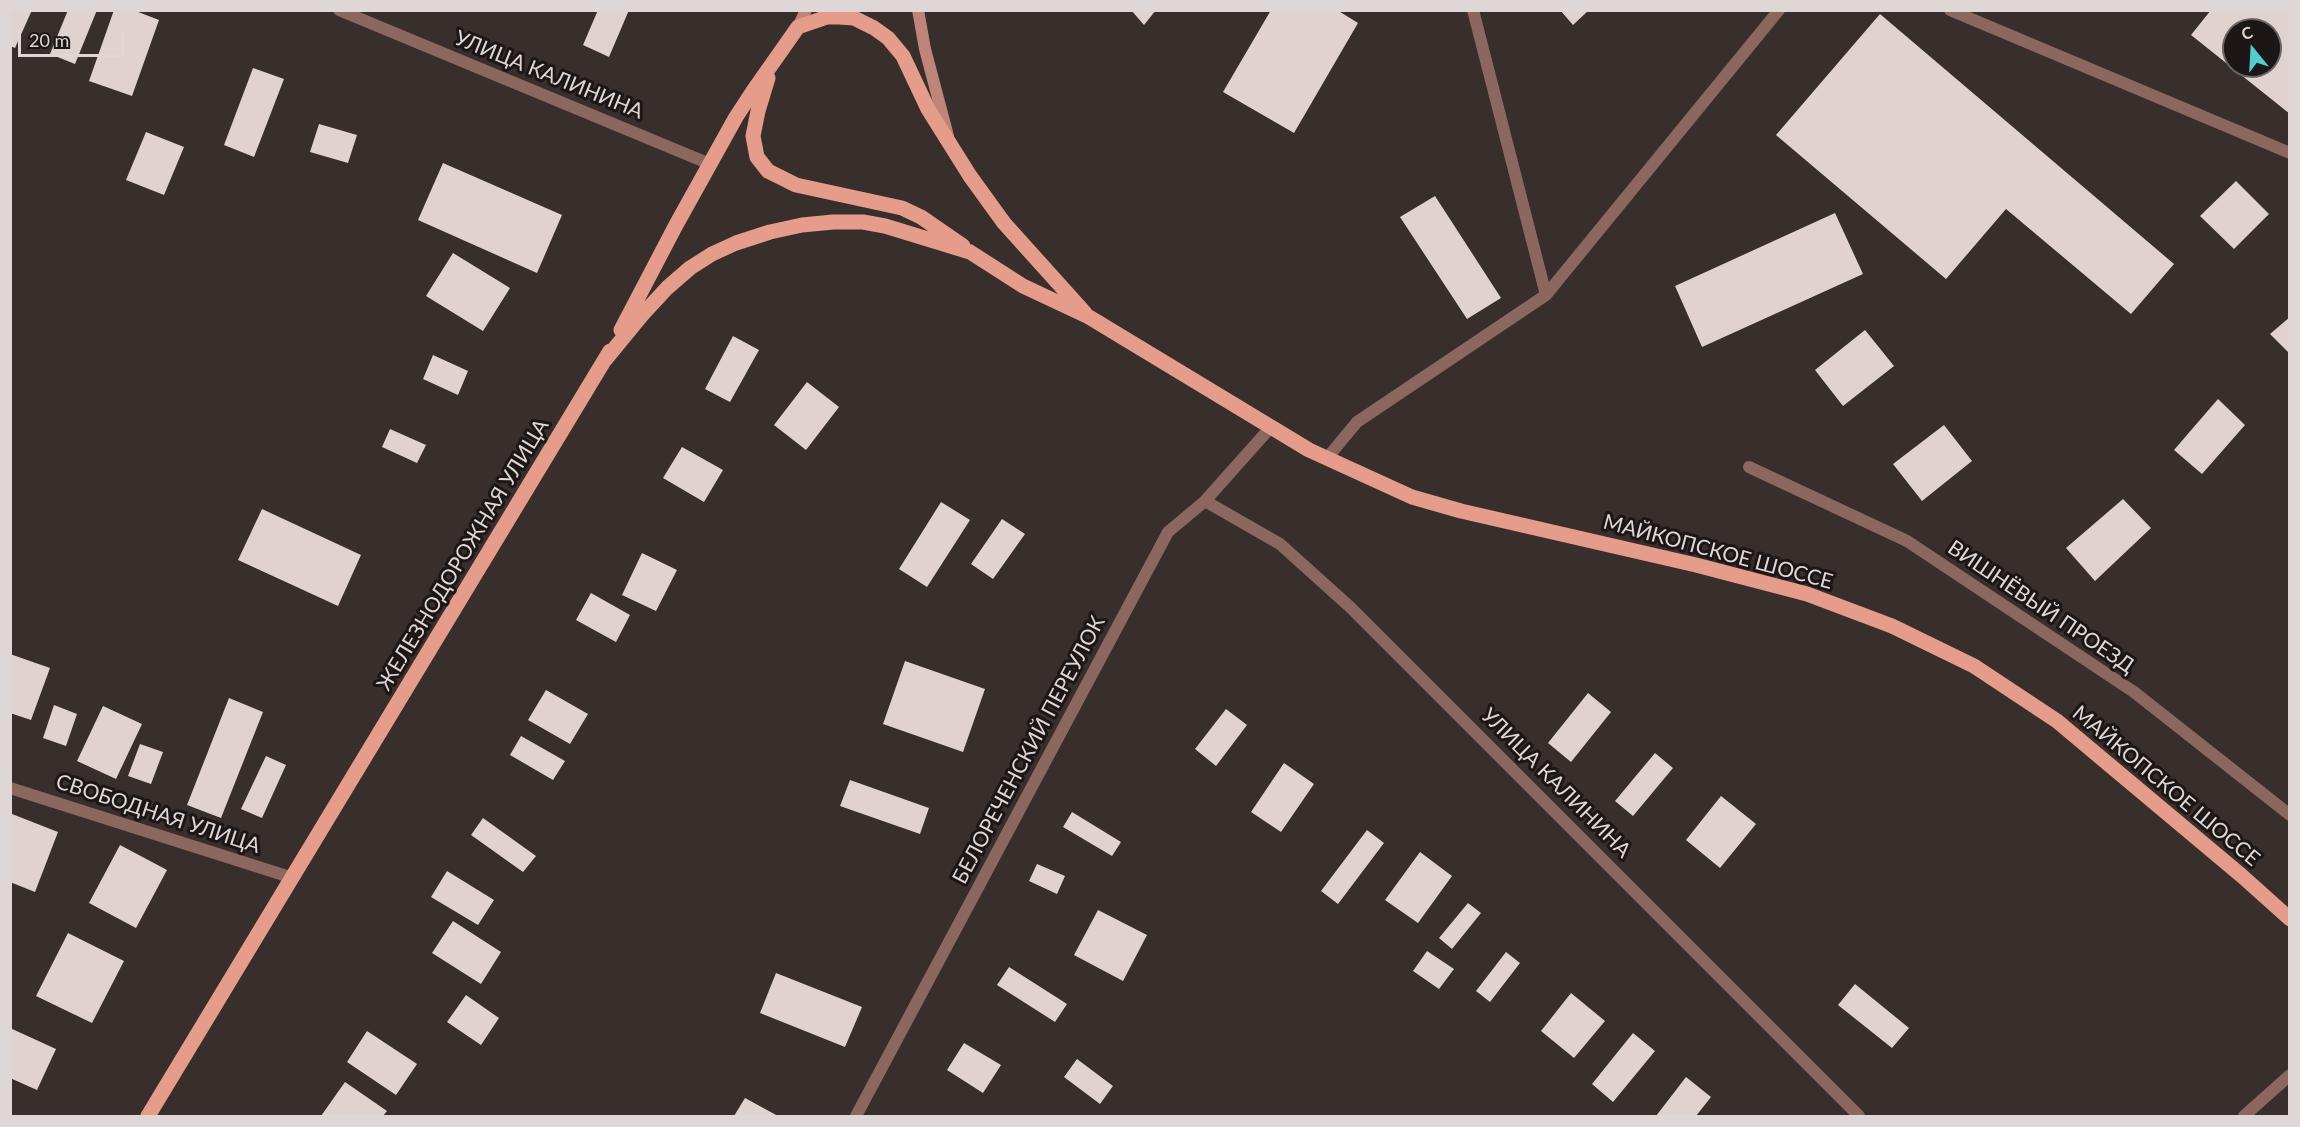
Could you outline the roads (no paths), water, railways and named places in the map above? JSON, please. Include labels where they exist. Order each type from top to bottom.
[{"type":"main road","name":"ЖЕЛЕЗНОДОРОЖНАЯ УЛИЦА","points":[[148,1116],[605,360],[736,117],[774,64],[806,10]]},
{"type":"main road","points":[[918,10],[925,49],[950,143]]},
{"type":"main road","points":[[798,27],[827,17],[839,16],[862,21],[888,38],[903,56],[928,109],[1004,223],[1089,317]]},
{"type":"main road","points":[[774,64],[758,111],[753,136],[757,157],[768,171],[796,185],[902,208],[946,233],[970,252],[1023,286],[1089,317],[1270,428]]},
{"type":"main road","points":[[605,360],[642,315],[667,288],[690,268],[720,250],[770,232],[802,225],[863,222],[885,226],[970,252]]},
{"type":"main road","name":"МАЙКОПСКОЕ ШОССЕ","points":[[1270,428],[1309,450],[1412,497],[1461,511],[1696,565],[1796,591],[1892,626],[1974,666],[2057,721],[2242,876],[2289,919]]},
{"type":"street","name":"УЛИЦА КАЛИНИНА","points":[[339,10],[710,164]]},
{"type":"street","points":[[1473,10],[1546,295]]},
{"type":"street","points":[[1328,457],[1357,422],[1546,295],[1779,10]]},
{"type":"street","points":[[1950,10],[2289,153]]},
{"type":"street","name":"БЕЛОРЕЧЕНСКИЙ ПЕРЕУЛОК","points":[[856,1116],[1168,532],[1205,501],[1270,428]]},
{"type":"street","name":"ВИШНЁВЫЙ ПРОЕЗД","points":[[1749,467],[1907,541],[2134,692],[2289,815]]},
{"type":"street","name":"УЛИЦА КАЛИНИНА","points":[[1205,501],[1280,544],[1350,607],[1859,1116]]},
{"type":"street","name":"СВОБОДНАЯ УЛИЦА","points":[[10,788],[293,878]]},
{"type":"street","points":[[2244,1116],[2289,1075]]}]
